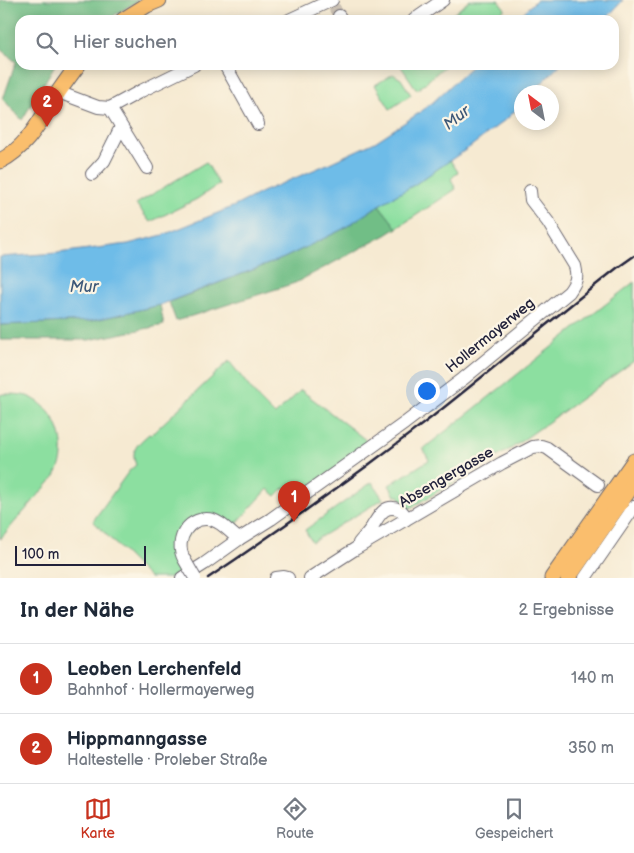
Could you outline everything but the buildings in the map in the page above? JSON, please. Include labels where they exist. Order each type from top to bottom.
[{"type":"main road","points":[[130,15],[159,0]]},
{"type":"main road","points":[[0,161],[13,153],[27,139],[74,70]]},
{"type":"main road","points":[[552,578],[634,461]]},
{"type":"main road","points":[[568,578],[634,483]]},
{"type":"street","points":[[421,15],[443,0]]},
{"type":"street","points":[[310,15],[335,9]]},
{"type":"street","points":[[58,92],[98,107],[110,108],[184,70]]},
{"type":"street","points":[[228,70],[258,124]]},
{"type":"street","points":[[110,108],[147,168]]},
{"type":"street","points":[[92,174],[104,160],[121,127]]},
{"type":"street","name":"Hollermayerweg","points":[[182,578],[271,519],[405,423],[463,379],[569,292],[577,279],[575,266],[548,222],[531,200],[530,191]]},
{"type":"street","name":"Absengergasse","points":[[310,578],[355,549],[533,447],[541,446],[547,448],[598,485]]},
{"type":"street","points":[[584,578],[634,507]]},
{"type":"street","points":[[355,549],[383,511],[392,508],[400,510],[405,516],[405,520]]},
{"type":"street","points":[[195,578],[180,550],[181,538],[186,528],[196,521],[208,519],[219,522],[239,539]]},
{"type":"street","points":[[276,578],[288,578]]},
{"type":"green space","points":[[0,0],[139,0],[115,15],[15,15],[15,61],[0,49]]},
{"type":"green space","points":[[470,0],[498,0],[505,9],[497,15],[452,15]]},
{"type":"green space","points":[[15,65],[15,70],[52,70],[22,120],[3,99]]},
{"type":"green space","points":[[403,70],[440,70],[417,90]]},
{"type":"green space","points":[[393,74],[401,79],[411,95],[390,109],[375,85]]},
{"type":"green space","points":[[450,160],[458,172],[451,179],[456,189],[397,228],[379,205],[414,185]]},
{"type":"green space","points":[[206,162],[219,184],[197,199],[150,222],[136,204]]},
{"type":"green space","points":[[379,205],[397,228],[386,235],[295,283],[176,321],[169,302],[284,258],[343,229]]},
{"type":"green space","points":[[634,282],[634,361],[512,448],[407,510],[399,496],[395,496],[389,485],[429,460],[423,449]]},
{"type":"green space","points":[[160,305],[164,325],[89,340],[0,340],[0,325],[91,321]]},
{"type":"green space","points":[[229,361],[258,398],[275,415],[301,390],[371,444],[294,497],[284,488],[276,496],[268,489],[237,523],[238,529],[233,529],[203,515],[175,552],[183,570],[170,578],[149,578],[93,521],[129,471],[136,465],[134,455],[138,444],[149,434],[151,435]]},
{"type":"green space","points":[[0,395],[27,396],[42,405],[49,412],[61,436],[62,453],[60,465],[55,476],[0,539]]},
{"type":"green space","points":[[372,482],[383,499],[312,542],[305,530]]},
{"type":"water","points":[[536,0],[623,0],[610,15],[521,15]]},
{"type":"water","name":"Mur","points":[[468,70],[555,70],[540,85],[514,85],[514,112],[470,147],[414,185],[343,229],[284,258],[160,305],[91,321],[0,325],[0,257],[58,253],[128,244],[163,235],[235,206],[262,192],[375,142],[419,113]]},
{"type":"tunnel","points":[[334,7],[338,15]]},
{"type":"railway","points":[[208,578],[405,438],[634,256]]},
{"type":"place","name":"Hippmanngasse","points":[[47,127]]},
{"type":"place","name":"Leoben Lerchenfeld","points":[[294,522]]}]
